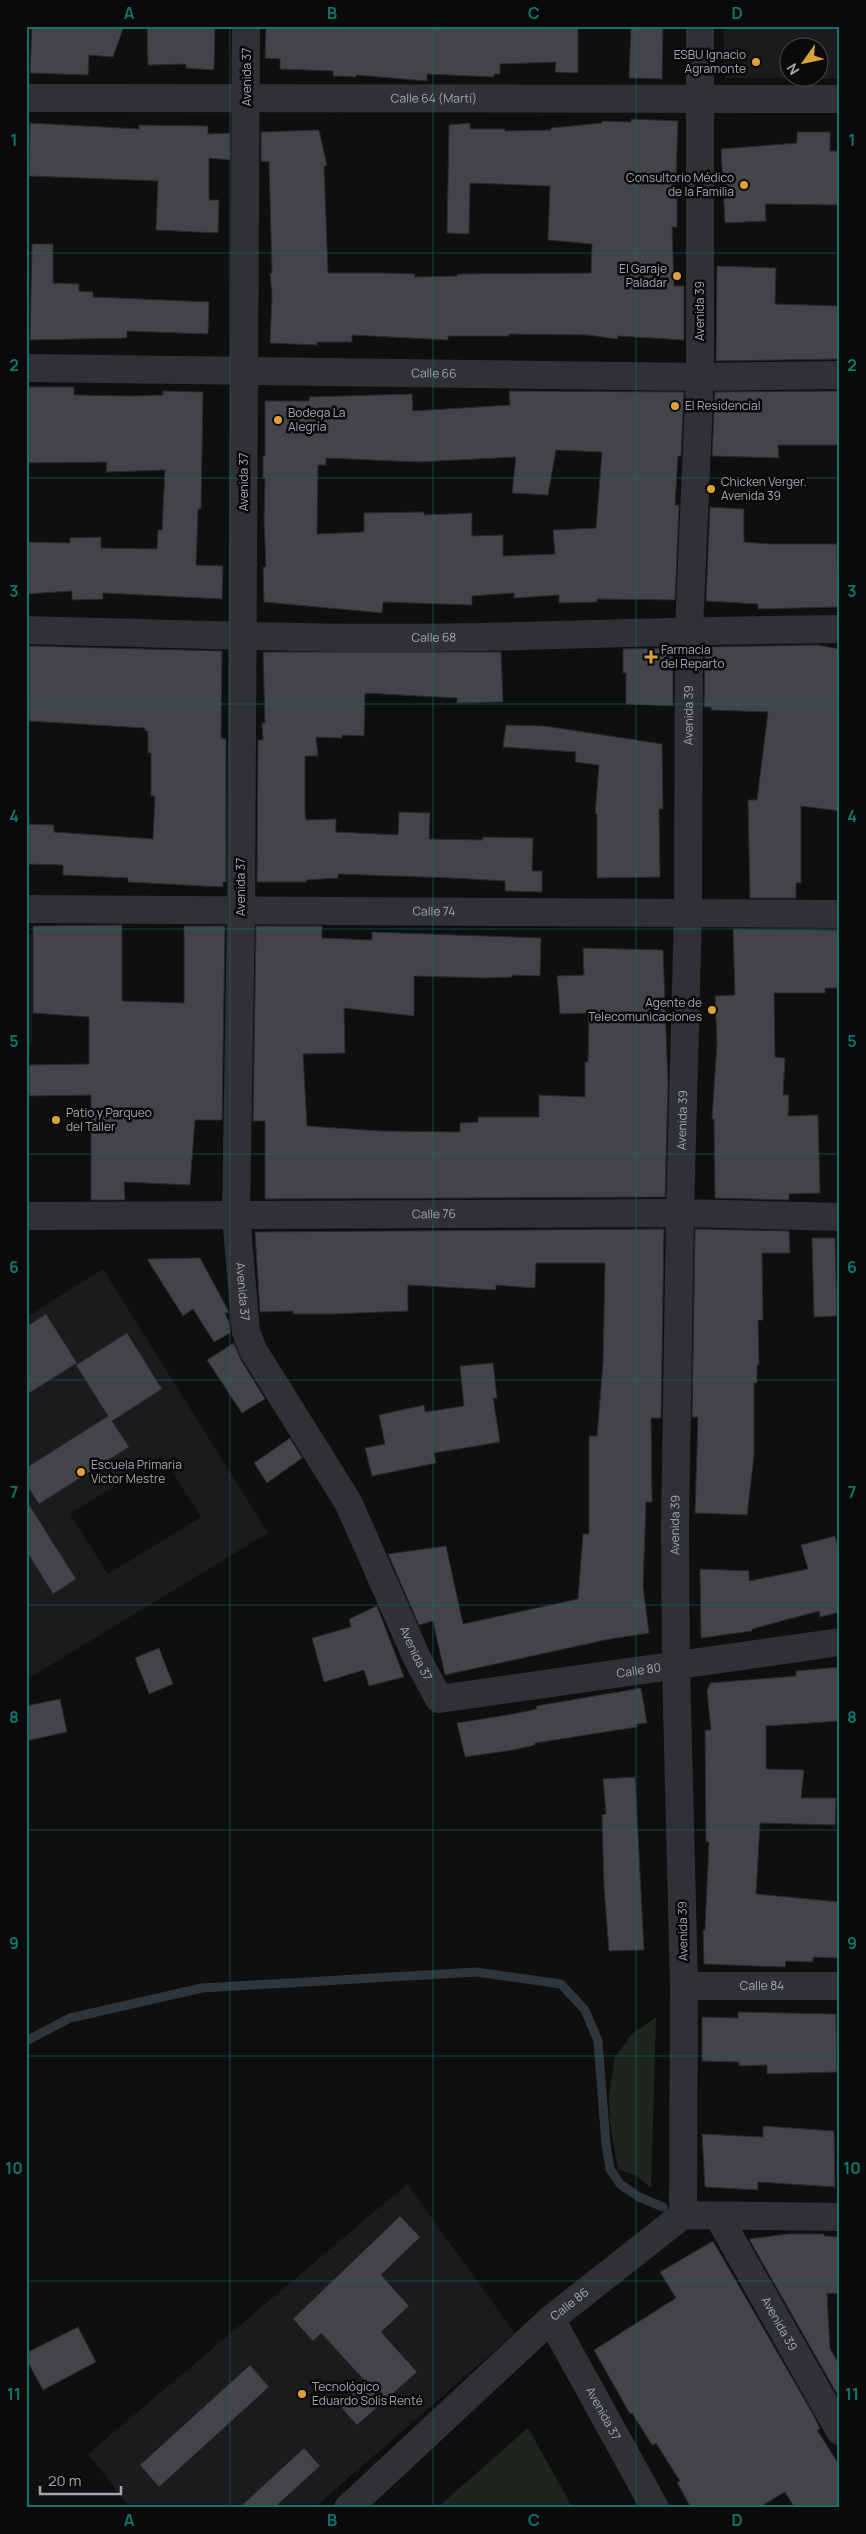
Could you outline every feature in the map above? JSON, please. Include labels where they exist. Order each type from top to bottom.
[{"type":"street","name":"Avenida 37","points":[[246,26],[241,910],[236,1216],[249,1342],[348,1502],[417,1658],[438,1699]]},
{"type":"street","name":"Avenida 39","points":[[683,2215],[684,1986],[676,1665],[675,1528],[680,1214],[688,913],[689,630],[700,377],[700,26]]},
{"type":"street","name":"Calle 64 (Martí)","points":[[26,98],[840,99]]},
{"type":"street","name":"Calle 66","points":[[26,368],[700,377],[840,375]]},
{"type":"street","name":"Calle 68","points":[[26,630],[243,636],[483,637],[689,630],[840,629]]},
{"type":"street","name":"Calle 74","points":[[26,909],[840,914]]},
{"type":"street","name":"Calle 76","points":[[26,1216],[680,1214],[840,1217]]},
{"type":"street","name":"Calle 80","points":[[438,1699],[840,1642]]},
{"type":"street","name":"Calle 84","points":[[684,1986],[840,1986]]},
{"type":"street","points":[[683,2215],[840,2217]]},
{"type":"street","name":"Calle 86","points":[[348,2508],[551,2319],[683,2215]]},
{"type":"street","name":"Avenida 39","points":[[718,2216],[840,2431]]},
{"type":"street","name":"Avenida 37","points":[[551,2319],[655,2508]]},
{"type":"shaded area","name":"ESBU Ignacio Agramonte","points":[[723,26],[840,26],[840,79],[828,79],[828,38],[778,38],[778,78],[725,78]]},
{"type":"shaded area","points":[[26,934],[32,934],[32,1043],[26,1043]]},
{"type":"shaded area","name":"Escuela Primaria Victor Mestre","points":[[103,1269],[268,1533],[26,1680],[26,1317]],"holes":[[[162,1456],[201,1517],[108,1574],[70,1514]]]},
{"type":"shaded area","points":[[656,2017],[651,2188],[637,2176],[618,2169],[610,2123],[609,2095],[615,2057],[632,2034]]},
{"type":"shaded area","name":"Tecnológico Eduardo Solís Renté","points":[[407,2184],[515,2333],[314,2508],[130,2508],[88,2454]]},
{"type":"shaded area","points":[[528,2428],[573,2508],[437,2508]]},
{"type":"building","points":[[32,26],[124,26],[113,57],[89,55],[88,75],[30,73]]},
{"type":"building","points":[[147,26],[215,26],[214,70],[186,68],[186,64],[148,65]]},
{"type":"building","points":[[266,26],[578,26],[578,73],[555,72],[556,62],[500,64],[500,74],[494,74],[494,77],[427,74],[427,81],[356,75],[356,77],[333,76],[333,71],[280,69],[280,59],[265,58]]},
{"type":"building","points":[[631,26],[663,26],[662,79],[629,78]]},
{"type":"building","points":[[631,119],[678,121],[675,199],[677,199],[677,227],[672,227],[674,286],[684,286],[684,340],[618,336],[617,339],[588,335],[509,334],[509,336],[448,336],[448,340],[352,335],[352,342],[317,342],[317,345],[270,343],[272,295],[270,273],[272,273],[269,162],[261,161],[261,132],[319,130],[327,166],[324,166],[328,273],[415,274],[415,277],[457,276],[457,274],[591,273],[592,244],[548,240],[550,186],[470,183],[469,234],[447,233],[449,125],[470,123],[470,129],[505,129],[505,131],[551,130],[551,128],[602,123],[602,121],[631,122]]},
{"type":"building","points":[[30,123],[139,129],[139,125],[208,126],[208,134],[230,133],[230,160],[209,158],[209,200],[219,200],[218,233],[156,230],[158,181],[29,176]]},
{"type":"building","points":[[797,132],[830,132],[830,151],[840,151],[840,205],[765,204],[766,221],[725,223],[721,149],[797,143]]},
{"type":"building","points":[[32,244],[53,244],[53,283],[79,284],[79,291],[93,292],[93,297],[209,302],[208,334],[127,331],[127,338],[30,340]]},
{"type":"building","points":[[717,266],[776,268],[775,304],[840,306],[840,359],[716,361]]},
{"type":"building","points":[[26,387],[74,387],[74,395],[131,396],[163,395],[163,391],[203,392],[201,509],[198,509],[196,565],[223,566],[222,599],[103,593],[103,599],[72,600],[72,591],[26,594],[26,542],[70,543],[70,538],[101,537],[101,548],[157,549],[158,530],[162,530],[165,470],[106,472],[107,462],[26,463]]},
{"type":"building","points":[[509,391],[684,392],[681,456],[678,456],[675,505],[679,505],[675,600],[597,599],[597,602],[559,603],[559,595],[514,598],[514,593],[472,596],[472,605],[383,602],[382,613],[264,602],[263,567],[266,567],[265,478],[263,478],[265,401],[309,401],[309,397],[412,394],[413,411],[510,405]],"holes":[[[556,450],[602,452],[596,528],[553,530],[555,554],[503,556],[503,535],[472,536],[472,513],[424,515],[424,512],[364,513],[364,532],[317,534],[318,465],[326,465],[326,458],[418,462],[516,457],[512,493],[548,495]]]},
{"type":"building","points":[[840,391],[840,445],[778,445],[779,458],[712,456],[715,392]]},
{"type":"building","points":[[710,507],[744,509],[744,542],[837,544],[838,607],[758,609],[758,604],[706,601]]},
{"type":"building","points":[[817,645],[840,649],[840,811],[801,806],[801,883],[796,883],[796,898],[750,898],[748,800],[757,800],[768,712],[711,710],[711,707],[704,707],[705,647]]},
{"type":"building","points":[[29,646],[222,651],[221,738],[226,739],[226,882],[223,882],[223,887],[128,882],[128,878],[63,875],[63,865],[26,864],[26,824],[54,825],[54,832],[153,839],[155,796],[151,796],[151,753],[148,753],[148,731],[145,731],[145,728],[29,721]]},
{"type":"building","points":[[673,648],[673,706],[626,704],[626,673],[623,673],[623,649]]},
{"type":"building","points":[[263,652],[501,652],[503,702],[457,703],[457,698],[365,693],[364,736],[342,735],[342,738],[316,737],[318,756],[305,756],[306,820],[336,819],[336,832],[398,835],[399,812],[430,813],[429,839],[483,840],[483,837],[533,838],[532,871],[542,871],[542,892],[505,891],[505,881],[338,874],[338,878],[306,880],[306,882],[257,882],[258,740],[263,740],[262,723],[265,723]]},
{"type":"building","points":[[506,725],[545,726],[662,744],[663,809],[659,809],[660,877],[597,878],[597,814],[595,814],[599,765],[575,762],[576,752],[503,747]]},
{"type":"building","points":[[122,925],[122,1001],[184,1003],[184,926],[225,926],[222,1120],[195,1120],[190,1185],[124,1182],[125,1200],[91,1200],[91,1095],[29,1096],[29,1065],[89,1064],[89,1017],[33,1013],[33,926]]},
{"type":"building","points":[[256,926],[322,926],[322,938],[372,940],[372,932],[541,938],[540,976],[512,975],[512,977],[488,978],[414,976],[414,1016],[344,1008],[345,1053],[303,1054],[307,1126],[380,1131],[460,1132],[460,1123],[478,1122],[478,1117],[539,1117],[539,1095],[585,1097],[585,1062],[588,1062],[589,1013],[560,1014],[557,976],[584,975],[583,948],[663,950],[668,1085],[665,1197],[265,1199],[265,1121],[253,1121]]},
{"type":"building","points":[[733,929],[840,930],[840,988],[825,988],[825,993],[774,993],[775,1057],[785,1058],[783,1095],[789,1095],[788,1116],[818,1115],[820,1193],[789,1194],[789,1200],[715,1198],[714,1119],[712,1119],[717,1043],[715,996],[735,995]]},
{"type":"building","points":[[664,1229],[661,1418],[651,1418],[652,1502],[646,1502],[643,1587],[649,1633],[605,1640],[445,1675],[433,1621],[419,1625],[388,1554],[446,1546],[463,1624],[578,1599],[583,1534],[589,1534],[589,1436],[597,1436],[603,1363],[605,1263],[536,1263],[535,1288],[496,1285],[496,1290],[408,1285],[408,1311],[332,1314],[293,1314],[293,1311],[260,1312],[255,1232]]},
{"type":"building","points":[[695,1229],[789,1231],[790,1253],[762,1253],[763,1320],[758,1320],[759,1365],[757,1365],[757,1383],[754,1383],[754,1456],[747,1515],[695,1513],[698,1417],[692,1417]]},
{"type":"building","points":[[812,1238],[835,1238],[837,1316],[814,1317]]},
{"type":"building","points":[[200,1258],[229,1313],[225,1313],[229,1322],[230,1333],[214,1342],[193,1309],[183,1316],[147,1259]]},
{"type":"building","points":[[46,1314],[77,1363],[26,1395],[26,1327]]},
{"type":"building","points":[[127,1333],[162,1389],[112,1421],[129,1447],[39,1504],[26,1484],[26,1468],[108,1416],[76,1365]]},
{"type":"building","points":[[234,1343],[240,1358],[265,1399],[242,1413],[207,1360]]},
{"type":"building","points":[[493,1363],[497,1398],[493,1398],[500,1442],[434,1453],[436,1463],[372,1476],[365,1448],[385,1444],[379,1415],[424,1405],[425,1412],[464,1406],[460,1366]]},
{"type":"building","points":[[290,1438],[302,1458],[267,1483],[254,1463]]},
{"type":"building","points":[[26,1500],[76,1579],[53,1594],[26,1550]]},
{"type":"building","points":[[835,1536],[840,1556],[840,1612],[820,1617],[819,1611],[752,1629],[752,1631],[701,1638],[700,1569],[749,1571],[749,1581],[808,1569],[801,1545]]},
{"type":"building","points":[[377,1606],[404,1677],[369,1686],[364,1670],[324,1682],[312,1638],[351,1627],[349,1619]]},
{"type":"building","points":[[159,1648],[173,1684],[149,1694],[135,1658]]},
{"type":"building","points":[[840,1667],[840,1721],[766,1726],[766,1769],[804,1770],[801,1798],[836,1798],[835,1825],[760,1823],[756,1894],[840,1902],[840,1958],[813,1957],[813,1962],[786,1961],[785,1967],[704,1964],[703,1930],[705,1930],[709,1842],[706,1842],[705,1730],[711,1730],[707,1691],[710,1683],[796,1676],[796,1671]]},
{"type":"building","points":[[641,1688],[647,1723],[637,1724],[637,1727],[535,1743],[535,1745],[513,1750],[465,1757],[457,1723],[537,1709],[536,1706]]},
{"type":"building","points":[[60,1699],[67,1732],[26,1741],[26,1706]]},
{"type":"building","points":[[635,1777],[644,1950],[609,1951],[604,1887],[602,1815],[606,1814],[603,1779]]},
{"type":"building","points":[[738,2012],[836,2014],[837,2072],[767,2074],[767,2065],[739,2066],[739,2062],[702,2061],[702,2017],[738,2018]]},
{"type":"building","points":[[763,2126],[834,2131],[835,2187],[758,2182],[758,2190],[705,2187],[702,2134],[763,2137]]},
{"type":"building","points":[[400,2216],[420,2237],[381,2275],[409,2306],[381,2332],[417,2372],[357,2425],[338,2404],[364,2380],[321,2333],[313,2341],[293,2319]]},
{"type":"building","points":[[788,2234],[824,2234],[824,2236],[840,2237],[840,2294],[827,2293],[830,2349],[840,2365],[840,2399],[749,2239]]},
{"type":"building","points":[[713,2241],[814,2416],[820,2429],[817,2430],[840,2466],[840,2508],[795,2508],[785,2492],[758,2508],[691,2508],[677,2482],[680,2481],[656,2443],[652,2445],[632,2413],[630,2414],[594,2350],[676,2298],[660,2272]]},
{"type":"building","points":[[78,2327],[96,2362],[43,2390],[26,2359],[26,2353]]},
{"type":"building","points":[[250,2365],[269,2387],[159,2487],[140,2465]]},
{"type":"building","points":[[304,2448],[320,2466],[274,2508],[239,2508]]},
{"type":"waterway","points":[[26,2041],[70,2018],[202,1988],[476,1972],[561,1984],[585,2010],[598,2041],[606,2144],[610,2169],[620,2184],[639,2197],[663,2207]]},
{"type":"place","name":"ESBU Ignacio Agramonte","points":[[756,62]]},
{"type":"place","name":"Consultorio Médico de la Familia","points":[[744,185]]},
{"type":"place","name":"El Garaje Paladar","points":[[677,276]]},
{"type":"place","name":"El Residencial","points":[[675,406]]},
{"type":"place","name":"Bodega La Alegría","points":[[278,420]]},
{"type":"place","name":"Chicken Verger. Avenida 39","points":[[711,489]]},
{"type":"place","name":"Farmacia del Reparto","points":[[651,657]]},
{"type":"place","name":"Agente de Telecomunicaciones","points":[[712,1010]]},
{"type":"place","name":"Patio y Parqueo del Taller","points":[[56,1120]]},
{"type":"place","name":"Escuela Primaria Victor Mestre","points":[[81,1472]]},
{"type":"place","name":"Tecnológico Eduardo Solís Renté","points":[[302,2394]]}]
